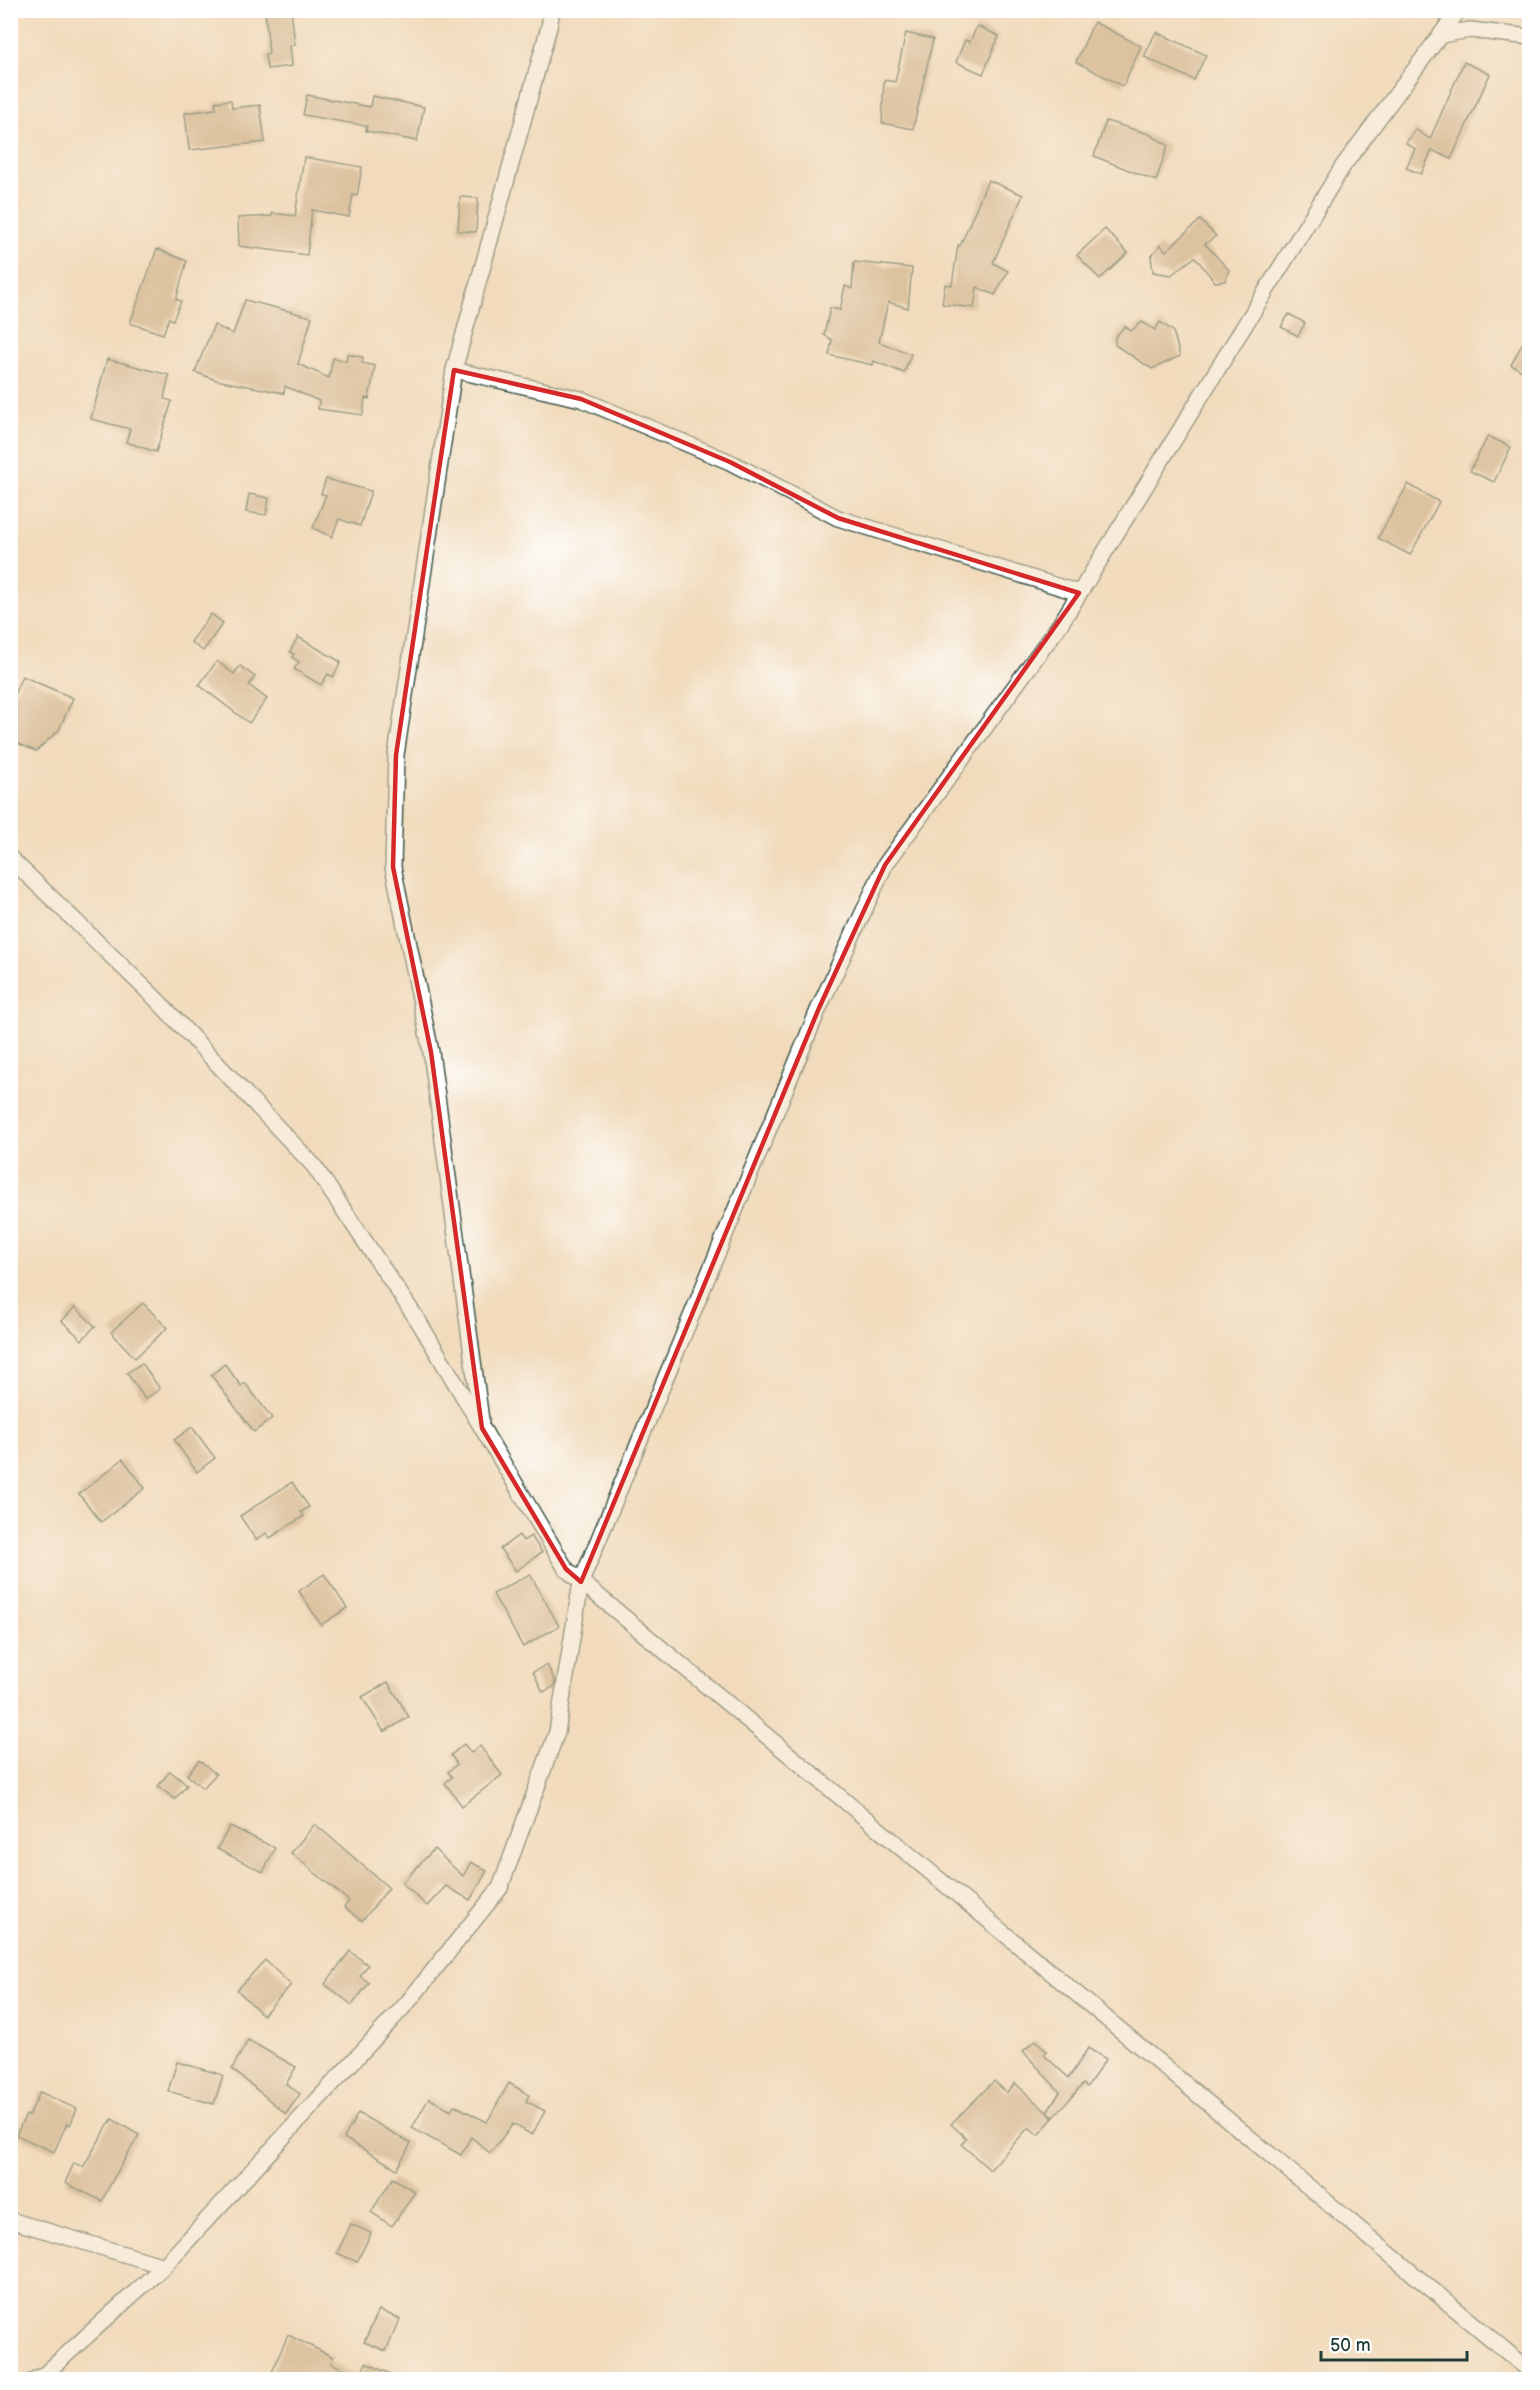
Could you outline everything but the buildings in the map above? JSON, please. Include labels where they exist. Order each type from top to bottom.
[{"type":"street","points":[[482,1428],[431,1052],[393,867],[396,756],[454,370],[552,10]]},
{"type":"street","points":[[34,2379],[45,2374],[164,2266],[408,2002],[500,1888],[557,1732],[581,1582],[819,1008],[885,865],[1061,623],[1343,166],[1459,10]]},
{"type":"street","points":[[1441,35],[1470,30],[1530,37]]},
{"type":"street","points":[[454,370],[581,399],[730,462],[838,518],[1079,593]]},
{"type":"street","points":[[10,858],[154,997],[314,1166],[419,1322],[566,1569],[1530,2371]]},
{"type":"street","points":[[10,2220],[164,2266]]},
{"type":"highlighted area","points":[[454,370],[581,399],[730,462],[838,518],[1079,593],[885,865],[819,1008],[581,1582],[566,1569],[482,1428],[431,1052],[393,867],[396,755]]}]
